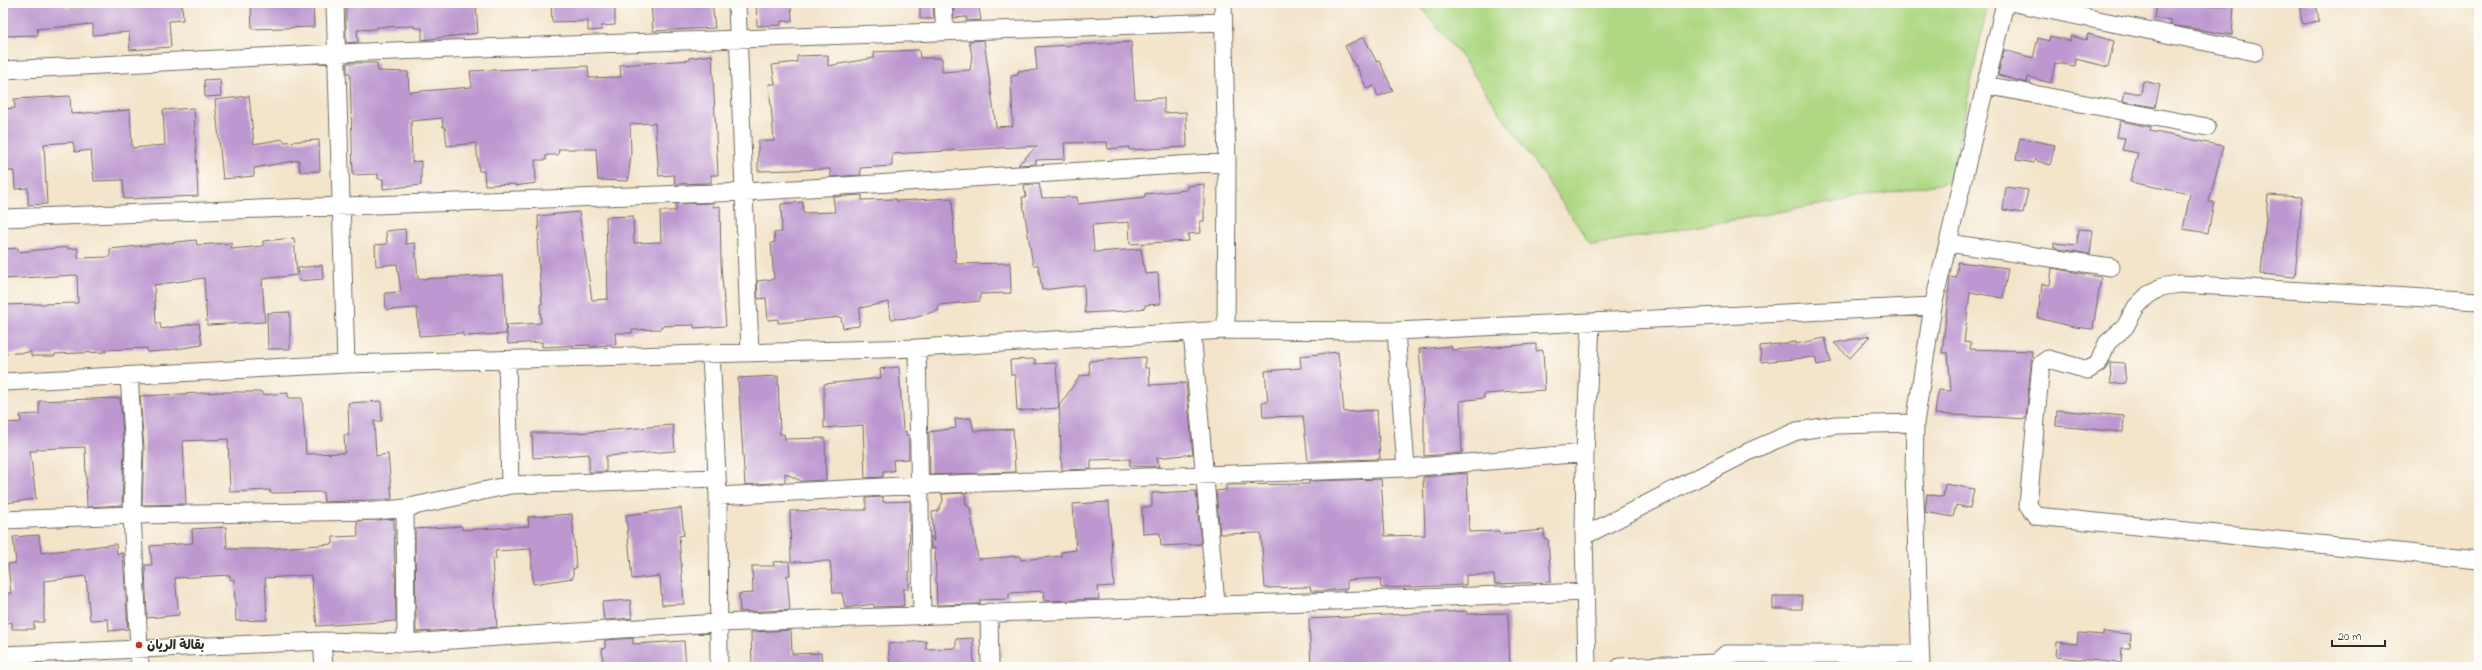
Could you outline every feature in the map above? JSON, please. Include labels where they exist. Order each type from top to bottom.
[{"type":"street","points":[[335,3],[346,364]]},
{"type":"street","points":[[737,3],[750,353]]},
{"type":"street","points":[[943,3],[944,32]]},
{"type":"street","points":[[1223,3],[1227,162],[1226,330]]},
{"type":"street","points":[[1620,667],[1715,663],[1726,654],[1920,661],[1914,473],[1915,423],[1933,306],[2005,3]]},
{"type":"street","points":[[2015,3],[2255,52]]},
{"type":"street","points":[[3,70],[337,53],[738,41],[1223,22]]},
{"type":"street","points":[[1985,85],[2207,127]]},
{"type":"street","points":[[3,218],[745,192],[1227,162]]},
{"type":"street","points":[[1948,243],[2111,266]]},
{"type":"street","points":[[2479,301],[2179,284],[2161,287],[2136,307],[2125,327],[2107,343],[2098,364],[2088,370],[2048,359],[2041,364],[2028,505],[2036,516],[2479,560]]},
{"type":"street","points":[[3,382],[346,364],[917,348],[1226,330],[1396,331],[1933,306]]},
{"type":"street","points":[[1587,667],[1584,536],[1585,453],[1591,322]]},
{"type":"street","points":[[1396,331],[1406,468]]},
{"type":"street","points":[[1192,332],[1207,476],[1216,604]]},
{"type":"street","points":[[917,348],[922,615]]},
{"type":"street","points":[[712,353],[716,478],[718,496],[717,623],[719,667]]},
{"type":"street","points":[[507,360],[510,485]]},
{"type":"street","points":[[129,376],[134,448],[132,515],[140,667]]},
{"type":"street","points":[[1584,536],[1750,451],[1797,431],[1836,426],[1915,423]]},
{"type":"street","points":[[718,496],[920,486],[1406,468],[1585,453]]},
{"type":"street","points":[[3,520],[132,515],[376,511],[405,508],[510,485],[716,478]]},
{"type":"street","points":[[405,508],[406,643]]},
{"type":"street","points":[[3,655],[322,641],[406,643],[717,623],[989,612],[1586,592]]},
{"type":"street","points":[[989,612],[990,667]]},
{"type":"street","points":[[322,641],[324,667]]},
{"type":"green space","points":[[1418,3],[1988,3],[1950,182],[1591,245],[1463,59]]},
{"type":"building","points":[[3,3],[66,3],[66,8],[138,3],[182,3],[183,20],[169,21],[171,47],[130,50],[129,32],[93,35],[93,24],[37,29],[38,35],[3,36]]},
{"type":"building","points":[[270,3],[313,3],[314,27],[252,29],[251,6],[270,5]]},
{"type":"building","points":[[346,3],[476,3],[478,33],[422,40],[422,28],[414,28],[414,26],[377,27],[377,29],[357,30],[358,42],[346,43]]},
{"type":"building","points":[[551,3],[615,3],[615,25],[601,26],[602,30],[588,31],[588,21],[552,22]]},
{"type":"building","points":[[651,3],[712,3],[715,28],[653,31]]},
{"type":"building","points":[[756,3],[791,3],[792,21],[781,21],[781,25],[757,26]]},
{"type":"building","points":[[978,3],[981,20],[967,21],[966,17],[954,18],[953,5]]},
{"type":"building","points":[[2157,3],[2234,6],[2232,35],[2171,25],[2171,20],[2155,18]]},
{"type":"building","points":[[2299,3],[2316,3],[2319,21],[2302,24]]},
{"type":"building","points":[[933,6],[934,19],[920,19],[920,7]]},
{"type":"building","points":[[2088,34],[2114,41],[2108,67],[2076,59],[2075,66],[2055,63],[2051,83],[2028,77],[2027,83],[1998,75],[2004,50],[2033,58],[2038,38],[2049,41],[2050,36],[2070,41],[2071,36],[2086,40]]},
{"type":"building","points":[[1364,37],[1376,61],[1379,60],[1393,91],[1378,96],[1374,86],[1367,89],[1345,46]]},
{"type":"building","points":[[984,40],[996,127],[1013,126],[1011,76],[1018,75],[1018,71],[1037,70],[1035,47],[1131,42],[1135,99],[1164,98],[1164,113],[1186,112],[1187,147],[1129,150],[1129,147],[1108,149],[1107,142],[1064,143],[1065,159],[1036,160],[1036,164],[1018,165],[1037,146],[892,154],[892,166],[860,168],[861,175],[831,177],[830,169],[758,171],[758,141],[774,141],[769,84],[775,84],[772,65],[797,62],[797,56],[828,55],[828,66],[874,58],[874,52],[919,50],[920,58],[942,58],[942,72],[970,70],[972,56],[969,41]]},
{"type":"building","points":[[712,55],[718,175],[711,175],[711,183],[675,184],[674,175],[659,176],[655,123],[630,124],[631,153],[628,181],[598,180],[596,149],[559,149],[558,155],[546,155],[546,160],[535,160],[536,183],[515,186],[515,184],[485,185],[484,171],[479,171],[476,143],[447,146],[445,127],[443,127],[442,118],[411,121],[412,162],[421,161],[421,185],[383,189],[383,179],[378,179],[378,174],[353,175],[350,73],[347,73],[347,63],[377,63],[378,71],[408,72],[409,92],[472,87],[470,71],[588,66],[589,78],[621,77],[620,65],[690,60],[689,58]]},
{"type":"building","points":[[220,79],[221,96],[205,97],[204,80]]},
{"type":"building","points":[[2143,81],[2160,85],[2155,107],[2123,101],[2125,91],[2141,94]]},
{"type":"building","points":[[70,96],[71,114],[130,110],[132,148],[165,145],[163,110],[194,108],[198,196],[124,199],[123,180],[94,181],[91,150],[75,152],[73,142],[44,144],[47,204],[28,205],[28,188],[15,189],[14,171],[3,171],[3,109],[15,108],[14,99]]},
{"type":"building","points":[[249,96],[254,144],[283,139],[284,142],[319,140],[320,171],[300,172],[299,160],[254,168],[254,176],[223,179],[215,100]]},
{"type":"building","points":[[2120,121],[2151,127],[2150,131],[2223,146],[2209,202],[2214,202],[2208,233],[2183,229],[2190,194],[2130,182],[2138,153],[2122,150],[2125,138],[2117,137]]},
{"type":"building","points":[[2020,138],[2055,145],[2050,165],[2034,160],[2034,163],[2016,160]]},
{"type":"building","points":[[1039,184],[1042,198],[1077,197],[1078,204],[1145,197],[1145,194],[1187,190],[1187,186],[1204,184],[1204,221],[1200,221],[1201,233],[1188,234],[1189,241],[1130,244],[1129,222],[1092,225],[1094,252],[1141,249],[1145,274],[1158,273],[1160,304],[1145,305],[1145,308],[1125,311],[1085,313],[1084,285],[1042,290],[1038,265],[1033,265],[1022,197],[1026,197],[1024,185]]},
{"type":"building","points":[[2006,187],[2028,190],[2023,213],[2003,210]]},
{"type":"building","points":[[862,195],[862,200],[896,199],[896,201],[952,198],[956,264],[1010,263],[1011,293],[980,294],[980,301],[938,305],[939,310],[914,318],[891,319],[889,302],[860,308],[859,326],[843,328],[841,317],[778,323],[778,319],[768,320],[766,298],[758,299],[757,281],[774,279],[771,243],[775,242],[774,233],[782,232],[781,204],[803,202],[803,213],[835,212],[833,197]]},
{"type":"building","points":[[2268,195],[2302,197],[2295,277],[2261,274]]},
{"type":"building","points":[[713,203],[713,207],[720,206],[721,265],[726,326],[694,328],[694,325],[661,326],[661,329],[632,330],[632,333],[615,333],[616,344],[590,347],[590,345],[542,347],[542,342],[508,344],[506,325],[541,323],[540,304],[542,304],[537,241],[539,241],[538,216],[579,212],[592,300],[608,299],[606,217],[633,216],[634,243],[661,242],[660,211],[676,211],[676,204]]},
{"type":"building","points":[[405,229],[406,244],[415,243],[418,279],[503,275],[506,334],[463,336],[463,333],[419,336],[417,308],[386,310],[385,293],[401,292],[397,264],[376,266],[375,245],[387,244],[386,231]]},
{"type":"building","points":[[2078,229],[2093,230],[2090,254],[2054,248],[2054,243],[2077,245]]},
{"type":"building","points":[[294,238],[297,275],[262,279],[265,322],[207,325],[204,278],[154,285],[156,323],[160,323],[161,329],[199,323],[202,345],[147,352],[147,348],[105,350],[106,352],[55,354],[55,356],[31,356],[31,352],[3,354],[3,305],[78,303],[77,275],[3,279],[3,249],[18,248],[18,252],[68,247],[68,249],[78,248],[78,258],[110,257],[110,249],[196,240],[197,245],[231,243],[232,249],[263,246],[263,241]]},
{"type":"building","points":[[1958,262],[2008,268],[2003,298],[1970,292],[1964,342],[1971,343],[1970,349],[2032,351],[2026,419],[1935,414],[1938,390],[1951,391],[1948,353],[1942,353],[1950,277],[1956,278]]},
{"type":"building","points":[[322,265],[323,279],[299,281],[298,268]]},
{"type":"building","points":[[2052,268],[2101,277],[2093,329],[2074,327],[2038,318],[2042,284],[2050,285]]},
{"type":"building","points":[[290,312],[290,349],[268,349],[267,313]]},
{"type":"building","points":[[1870,336],[1850,358],[1834,343]]},
{"type":"building","points":[[1825,338],[1831,362],[1817,365],[1815,357],[1761,362],[1760,346],[1796,342],[1796,344]]},
{"type":"building","points":[[1536,344],[1536,351],[1543,350],[1545,390],[1484,394],[1484,398],[1460,401],[1462,453],[1424,456],[1424,411],[1419,349],[1451,346],[1452,350]]},
{"type":"building","points":[[1338,352],[1344,412],[1377,410],[1380,459],[1308,461],[1303,416],[1263,417],[1262,402],[1268,402],[1265,371],[1301,368],[1300,356]]},
{"type":"building","points":[[1145,357],[1145,368],[1149,368],[1150,385],[1186,383],[1193,454],[1157,458],[1159,467],[1130,466],[1130,459],[1091,460],[1091,469],[1062,470],[1059,406],[1080,376],[1090,375],[1089,361]]},
{"type":"building","points":[[1035,359],[1035,364],[1056,363],[1059,408],[1017,411],[1015,375],[1011,375],[1010,360]]},
{"type":"building","points":[[2110,362],[2124,363],[2126,383],[2111,384]]},
{"type":"building","points":[[899,367],[903,431],[906,431],[906,436],[909,435],[909,459],[893,460],[894,471],[883,471],[883,477],[865,478],[863,425],[824,428],[824,384],[881,378],[880,369]]},
{"type":"building","points":[[778,376],[780,434],[784,434],[785,439],[825,438],[826,480],[801,481],[785,473],[785,482],[745,485],[738,378]]},
{"type":"building","points":[[222,392],[262,392],[262,395],[288,393],[288,398],[302,398],[306,454],[345,453],[344,435],[349,435],[348,403],[381,401],[382,421],[374,421],[376,456],[388,454],[392,499],[324,502],[323,492],[270,493],[270,490],[230,492],[228,439],[183,441],[186,504],[142,505],[144,448],[140,396]]},
{"type":"building","points":[[120,398],[124,448],[122,505],[87,507],[85,447],[37,449],[37,451],[30,451],[36,499],[6,503],[3,478],[3,467],[5,467],[3,423],[21,422],[20,415],[39,414],[39,401]]},
{"type":"building","points":[[2057,410],[2124,416],[2123,432],[2056,426]]},
{"type":"building","points":[[971,418],[974,431],[1013,429],[1015,472],[930,475],[929,432],[956,428],[955,419]]},
{"type":"building","points":[[673,425],[675,451],[606,456],[606,472],[589,472],[589,454],[533,458],[532,433],[577,433]]},
{"type":"building","points":[[1467,473],[1469,532],[1499,531],[1499,534],[1544,530],[1544,539],[1548,539],[1551,582],[1495,584],[1494,575],[1466,575],[1466,585],[1381,588],[1380,578],[1347,580],[1347,589],[1311,591],[1310,587],[1265,588],[1261,533],[1220,534],[1216,491],[1226,490],[1226,485],[1309,484],[1309,481],[1381,479],[1385,536],[1425,535],[1423,477]]},
{"type":"building","points":[[1945,484],[1974,489],[1970,508],[1956,505],[1953,517],[1925,512],[1927,494],[1943,497]]},
{"type":"building","points":[[1196,491],[1201,544],[1161,546],[1160,533],[1143,534],[1142,507],[1152,507],[1152,493]]},
{"type":"building","points":[[965,493],[966,504],[970,508],[978,559],[1020,556],[1021,560],[1061,556],[1061,552],[1076,550],[1073,504],[1109,502],[1114,586],[1098,587],[1099,599],[1045,601],[1044,591],[1009,593],[1009,599],[980,600],[980,604],[937,605],[935,548],[931,549],[931,536],[934,542],[932,512],[938,511],[943,501],[942,494]]},
{"type":"building","points":[[883,497],[883,502],[910,501],[909,589],[903,589],[904,606],[874,607],[874,604],[845,608],[842,593],[833,593],[830,561],[791,562],[790,511],[866,510],[866,498]]},
{"type":"building","points":[[681,508],[684,535],[679,536],[684,604],[662,605],[660,576],[632,579],[626,515]]},
{"type":"building","points":[[572,514],[576,568],[573,569],[573,578],[533,584],[531,549],[495,551],[496,559],[492,559],[497,627],[416,632],[415,529],[462,526],[462,530],[529,526],[528,517]]},
{"type":"building","points":[[394,519],[396,621],[317,626],[311,575],[265,578],[267,620],[236,621],[234,579],[230,580],[230,575],[175,578],[179,615],[147,618],[145,565],[152,565],[150,546],[193,543],[192,529],[226,527],[227,549],[265,549],[333,544],[333,537],[358,536],[357,521]]},
{"type":"building","points":[[39,535],[41,553],[116,544],[117,554],[123,553],[128,629],[109,631],[108,619],[90,620],[86,576],[44,581],[44,622],[34,622],[34,629],[12,629],[12,622],[3,624],[3,594],[11,593],[8,564],[16,563],[13,537]]},
{"type":"building","points":[[789,561],[790,575],[787,575],[790,610],[740,612],[739,594],[753,593],[752,566],[774,566],[773,562]]},
{"type":"building","points":[[1773,596],[1802,596],[1802,609],[1773,609]]},
{"type":"building","points":[[630,600],[632,618],[604,620],[602,602]]},
{"type":"building","points":[[1466,611],[1467,614],[1508,613],[1510,667],[1311,667],[1309,619]]},
{"type":"building","points":[[791,630],[792,654],[821,653],[822,667],[752,667],[751,632]]},
{"type":"building","points":[[2103,632],[2131,634],[2130,648],[2122,648],[2121,663],[2056,657],[2057,642],[2077,644],[2078,633],[2103,635]]},
{"type":"building","points":[[633,638],[633,644],[684,641],[686,667],[603,667],[602,649],[605,648],[605,640]]},
{"type":"building","points":[[973,638],[974,667],[890,667],[888,644],[926,641],[926,649],[956,648],[956,639]]},
{"type":"place","name":"بقالة الريان","points":[[139,645]]}]
